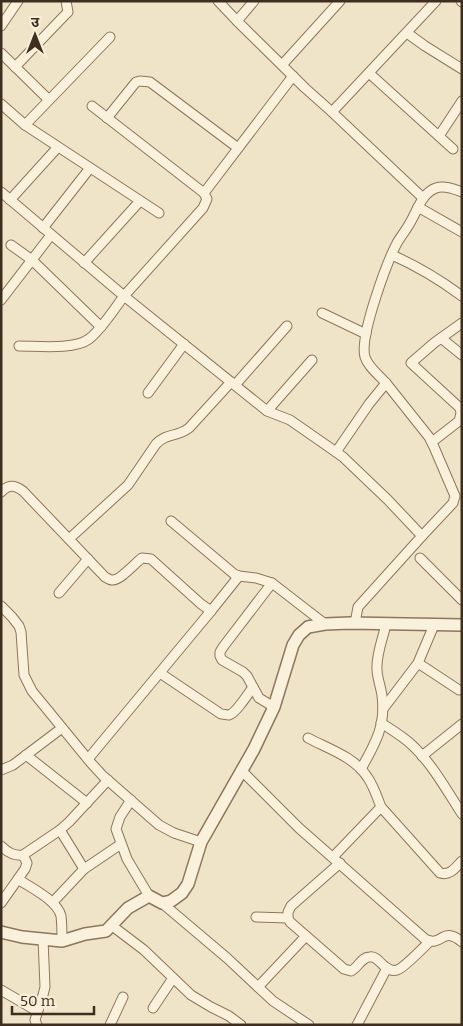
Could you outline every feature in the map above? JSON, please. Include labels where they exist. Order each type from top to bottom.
[{"type":"street","points":[[1,26],[18,1]]},
{"type":"street","points":[[15,67],[65,16],[68,12],[66,1]]},
{"type":"street","points":[[218,1],[282,66],[332,112],[420,202],[462,232]]},
{"type":"street","points":[[237,20],[254,1]]},
{"type":"street","points":[[282,66],[340,1]]},
{"type":"street","points":[[332,112],[436,1]]},
{"type":"street","points":[[407,33],[462,69]]},
{"type":"street","points":[[25,125],[110,38]]},
{"type":"street","points":[[1,53],[49,100]]},
{"type":"street","points":[[369,73],[453,149]]},
{"type":"street","points":[[204,193],[293,76]]},
{"type":"street","points":[[107,118],[136,82],[150,82],[238,148]]},
{"type":"street","points":[[439,136],[462,101]]},
{"type":"street","points":[[1,104],[25,125],[159,213]]},
{"type":"street","points":[[19,346],[78,345],[89,340],[124,296],[203,208],[207,199],[204,193],[92,106]]},
{"type":"street","points":[[58,147],[4,195],[124,296],[267,411],[290,420],[343,457],[422,536]]},
{"type":"street","points":[[43,228],[90,168]]},
{"type":"street","points":[[354,624],[358,607],[453,503],[455,496],[432,442],[386,383],[370,366],[364,356],[364,349],[368,322],[377,293],[397,244],[411,222],[420,202],[436,188],[448,187],[462,192]]},
{"type":"street","points":[[84,262],[140,201]]},
{"type":"street","points":[[1,300],[51,235]]},
{"type":"street","points":[[11,245],[32,260],[101,327]]},
{"type":"street","points":[[392,255],[425,272],[462,296]]},
{"type":"street","points":[[322,314],[366,334]]},
{"type":"street","points":[[432,442],[459,421],[460,408],[410,363],[462,323]]},
{"type":"street","points":[[68,539],[128,485],[156,444],[168,436],[182,433],[188,428],[233,384],[287,326]]},
{"type":"street","points":[[441,338],[462,355]]},
{"type":"street","points":[[148,393],[184,344]]},
{"type":"street","points":[[267,411],[312,360]]},
{"type":"street","points":[[336,452],[386,383]]},
{"type":"street","points":[[2,490],[8,486],[14,486],[23,491],[110,580],[120,577],[142,558],[150,559],[211,611]]},
{"type":"street","points":[[171,521],[234,574],[256,578],[272,584],[325,624]]},
{"type":"street","points":[[420,558],[462,600]]},
{"type":"street","points":[[59,593],[88,559]]},
{"type":"street","points":[[88,759],[240,576]]},
{"type":"street","points":[[272,584],[223,647],[220,656],[222,660],[247,676],[259,698],[274,707]]},
{"type":"street","points":[[1,606],[16,621],[21,632],[22,667],[27,683],[88,759],[108,780],[159,825],[201,842]]},
{"type":"street","points":[[162,903],[171,901],[182,893],[188,884],[201,842],[254,749],[274,707],[293,645],[299,635],[308,628],[325,624],[462,625]]},
{"type":"street","points":[[361,769],[377,739],[381,723],[382,694],[377,663],[386,624]]},
{"type":"street","points":[[382,709],[418,663],[434,625]]},
{"type":"street","points":[[418,663],[459,690]]},
{"type":"street","points":[[160,673],[225,715],[234,712],[253,687]]},
{"type":"street","points":[[381,723],[413,746],[422,756],[462,814]]},
{"type":"street","points":[[422,756],[462,724]]},
{"type":"street","points":[[1,770],[13,765],[62,728]]},
{"type":"street","points":[[308,738],[346,757],[361,769],[368,777],[381,807],[440,873],[450,873],[462,861]]},
{"type":"street","points":[[26,755],[87,803]]},
{"type":"street","points":[[241,770],[299,828],[426,939],[430,941],[439,940],[449,935],[462,942]]},
{"type":"street","points":[[1,846],[9,853],[24,854],[60,830],[108,780]]},
{"type":"street","points":[[131,800],[120,817],[116,829],[127,860],[149,896],[162,903],[227,958],[273,1001],[308,1025]]},
{"type":"street","points":[[381,807],[336,860],[291,906],[288,918],[290,922],[347,971],[355,970],[363,959],[371,956],[387,968],[399,970],[430,941]]},
{"type":"street","points":[[60,830],[84,869]]},
{"type":"street","points":[[53,902],[84,869],[121,844]]},
{"type":"street","points":[[1,904],[25,869],[27,862],[24,854]]},
{"type":"street","points":[[18,879],[53,902],[58,908],[62,941]]},
{"type":"street","points":[[1,932],[22,937],[62,941],[85,934],[106,931],[128,908],[149,896]]},
{"type":"street","points":[[256,917],[288,918]]},
{"type":"street","points":[[111,925],[144,950],[191,995],[242,1025]]},
{"type":"street","points":[[258,987],[306,936]]},
{"type":"street","points":[[37,1025],[35,1020],[45,987],[43,939]]},
{"type":"street","points":[[357,1025],[387,968]]},
{"type":"street","points":[[154,1008],[174,978]]},
{"type":"street","points":[[1,990],[37,1011]]},
{"type":"street","points":[[110,1025],[123,997]]}]
